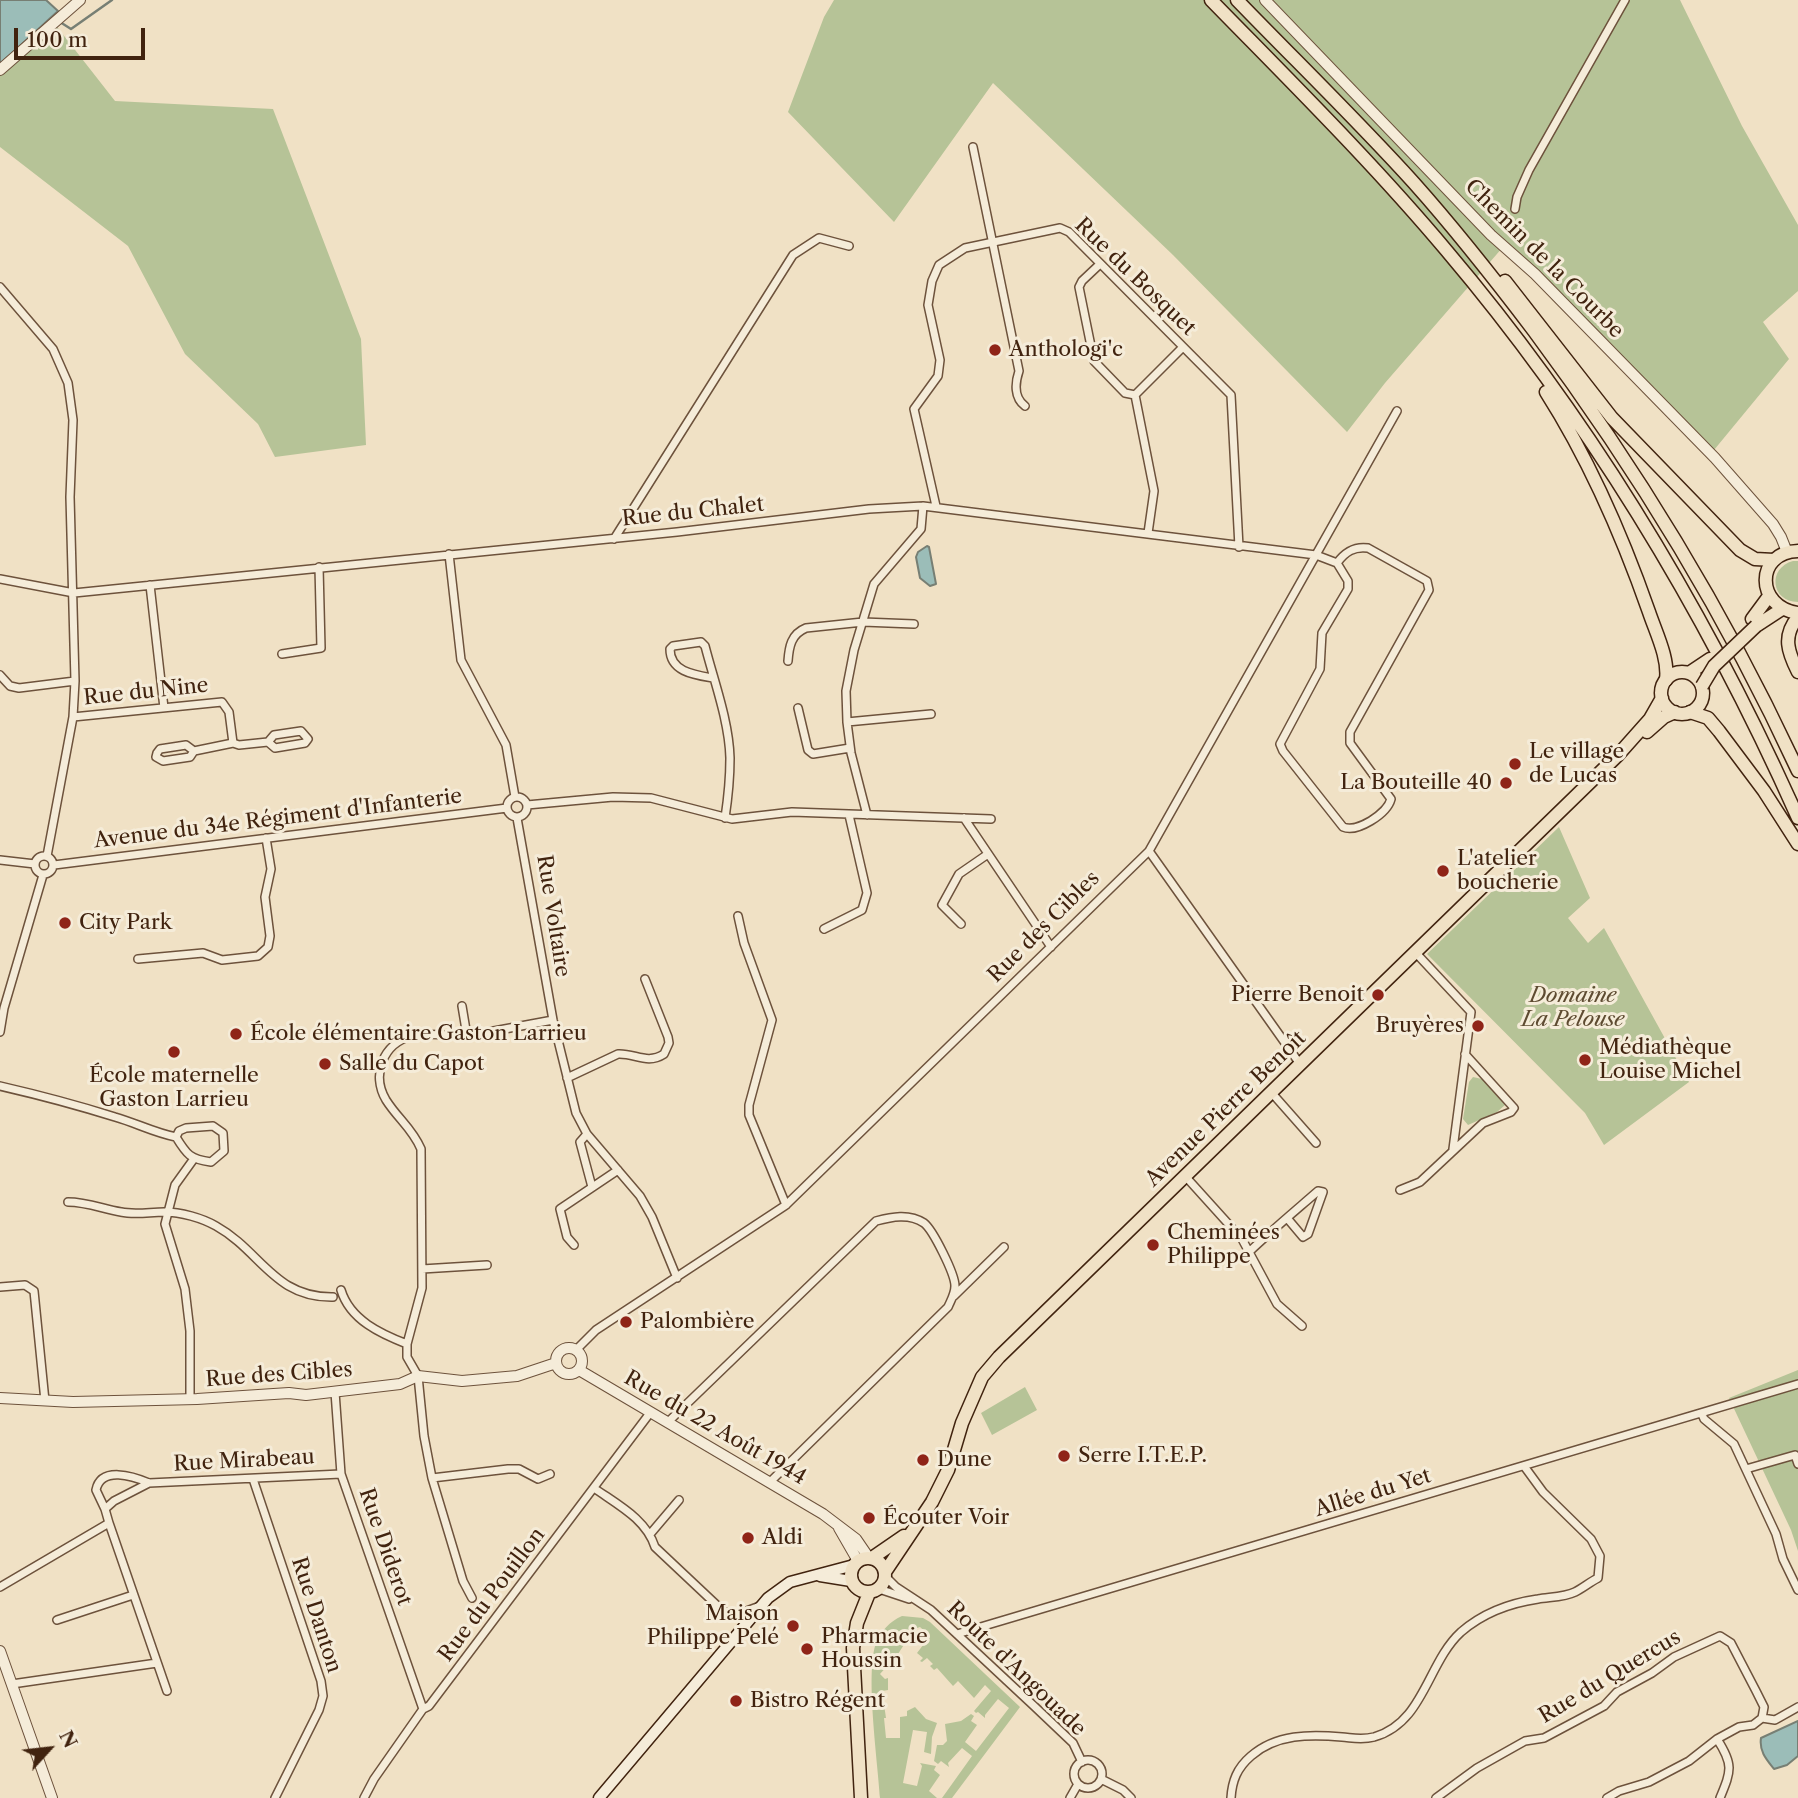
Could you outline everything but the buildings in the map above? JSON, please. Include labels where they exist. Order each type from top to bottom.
[{"type":"main road","points":[[1212,0],[1353,145],[1450,255],[1567,408],[1657,544],[1720,656],[1769,752],[1798,818]]},
{"type":"main road","points":[[1237,0],[1450,218],[1494,267],[1612,418],[1740,550],[1755,559],[1774,560],[1792,552]]},
{"type":"main road","points":[[1414,184],[1505,294],[1581,394],[1672,533],[1734,642],[1798,771]]},
{"type":"main road","points":[[1450,255],[1543,387],[1591,470],[1641,589],[1666,666],[1662,698],[1675,712],[1690,712],[1708,718],[1777,810],[1798,844]]},
{"type":"main road","points":[[1774,560],[1766,577],[1769,596],[1782,609],[1798,615],[1790,629],[1787,643],[1798,672]]},
{"type":"main road","points":[[1690,712],[1696,709],[1702,698],[1702,686],[1714,666],[1754,622],[1769,596]]},
{"type":"main road","points":[[1666,680],[1677,673],[1689,673],[1754,622],[1782,609]]},
{"type":"main road","points":[[1689,673],[1702,686]]},
{"type":"main road","name":"Avenue Pierre Benoît","points":[[864,1588],[885,1574],[932,1502],[948,1470],[962,1423],[982,1377],[999,1356],[1618,755],[1650,719],[1662,698]]},
{"type":"main road","name":"Avenue Pierre Benoît","points":[[1618,755],[1659,721],[1675,712]]},
{"type":"main road","name":"Avenue Pierre Benoît","points":[[863,1561],[915,1527]]},
{"type":"main road","points":[[600,1798],[760,1606],[781,1587],[863,1561],[880,1563],[885,1574]]},
{"type":"main road","points":[[863,1561],[850,1576],[864,1588]]},
{"type":"main road","points":[[814,1575],[864,1588]]},
{"type":"main road","points":[[862,1798],[853,1648],[857,1623],[856,1605],[864,1588]]},
{"type":"street","points":[[0,70],[80,0]]},
{"type":"street","name":"Chemin de la Courbe","points":[[1265,0],[1491,235],[1535,274],[1724,468],[1773,524],[1792,552]]},
{"type":"street","points":[[1515,209],[1517,197],[1530,170],[1625,0]]},
{"type":"street","points":[[973,147],[1019,372],[1015,382],[1019,401],[1025,406]]},
{"type":"street","name":"Rue du Bosquet","points":[[936,506],[914,409],[937,376],[940,360],[928,305],[932,281],[939,265],[964,248],[1064,229],[1231,395],[1239,547]]},
{"type":"street","points":[[614,539],[793,256],[820,238],[849,246]]},
{"type":"street","points":[[1100,264],[1079,287],[1094,361],[1125,393],[1136,395]]},
{"type":"street","points":[[0,287],[52,349],[68,383],[74,420],[70,497],[74,593],[73,718],[47,856]]},
{"type":"street","points":[[1136,395],[1183,347]]},
{"type":"street","points":[[1136,395],[1154,491],[1148,533]]},
{"type":"street","name":"Rue des Cibles","points":[[577,1349],[596,1330],[786,1205],[1149,851],[1397,411]]},
{"type":"street","points":[[867,815],[850,748],[846,691],[854,650],[874,584],[921,529],[923,506]]},
{"type":"street","name":"Rue du Chalet","points":[[0,579],[74,593],[614,539],[869,509],[923,506],[1315,555],[1337,563]]},
{"type":"street","points":[[1359,547],[1368,548],[1427,581],[1429,585],[1429,590],[1350,732],[1350,743],[1391,799],[1390,805],[1354,830],[1343,827],[1280,744],[1320,669],[1322,633],[1348,589],[1348,581],[1337,563],[1344,554],[1359,547]]},
{"type":"street","points":[[449,554],[461,660],[506,745],[515,797]]},
{"type":"street","points":[[282,654],[321,648],[319,567]]},
{"type":"street","points":[[150,585],[164,708]]},
{"type":"street","points":[[788,661],[789,644],[800,630],[863,622],[914,624]]},
{"type":"street","points":[[713,678],[692,675],[677,666],[670,656],[670,649],[673,646],[701,642],[705,646],[713,678],[730,756],[725,818]]},
{"type":"street","points":[[0,675],[10,686],[19,688],[75,681]]},
{"type":"street","name":"Rue du Nine","points":[[73,718],[222,702],[229,712],[233,743]]},
{"type":"street","points":[[798,708],[807,750],[813,754],[850,748]]},
{"type":"street","points":[[847,722],[931,714]]},
{"type":"street","points":[[194,751],[233,743],[239,745],[268,742],[274,735],[301,731],[309,739],[305,743],[275,748],[268,742]]},
{"type":"street","points":[[515,797],[522,799],[527,805],[525,814],[517,818],[510,815],[507,808],[509,801],[515,797]]},
{"type":"street","points":[[527,805],[612,797],[651,798],[732,819],[792,812],[991,819]]},
{"type":"street","name":"Avenue du 34e Régiment d'Infanterie","points":[[54,864],[507,808]]},
{"type":"street","points":[[824,929],[862,910],[866,903],[867,893],[849,815]]},
{"type":"street","name":"Rue Voltaire","points":[[517,818],[553,1020],[576,1113],[587,1134],[640,1196],[652,1217],[677,1278]]},
{"type":"street","points":[[964,818],[1051,947]]},
{"type":"street","points":[[138,959],[203,953],[222,960],[258,956],[268,947],[270,936],[265,897],[271,869],[266,838]]},
{"type":"street","points":[[1149,851],[1300,1064]]},
{"type":"street","points":[[961,924],[942,905],[959,874],[988,854]]},
{"type":"street","points":[[35,864],[39,858],[47,856]]},
{"type":"street","points":[[43,875],[51,872],[54,864],[47,856]]},
{"type":"street","points":[[0,860],[35,864]]},
{"type":"street","points":[[35,864],[38,872],[43,875]]},
{"type":"street","points":[[0,1032],[4,1008],[43,875]]},
{"type":"street","points":[[738,916],[744,943],[772,1020],[749,1105],[749,1115],[786,1205]]},
{"type":"street","points":[[1415,952],[1471,1012],[1453,1149]]},
{"type":"street","points":[[566,1078],[618,1054],[649,1060],[664,1054],[669,1043],[668,1037],[645,979]]},
{"type":"street","points":[[463,1006],[467,1036]]},
{"type":"street","points":[[472,1598],[463,1581],[432,1478],[424,1436],[418,1376],[407,1357],[407,1344],[422,1288],[421,1149],[414,1133],[385,1099],[378,1071],[388,1048],[412,1036],[467,1036],[553,1020]]},
{"type":"street","points":[[1399,1190],[1420,1182],[1483,1123],[1511,1112],[1514,1108],[1465,1054]]},
{"type":"street","points":[[0,1086],[95,1111],[177,1137]]},
{"type":"street","points":[[1271,1092],[1316,1143]]},
{"type":"street","points":[[213,1126],[223,1133],[224,1151],[211,1162],[193,1160],[183,1150],[177,1137],[179,1131],[213,1126]]},
{"type":"street","name":"Rue Voltaire","points":[[587,1134],[580,1142],[592,1187]]},
{"type":"street","points":[[190,1399],[190,1331],[185,1289],[165,1224],[175,1185],[193,1160]]},
{"type":"street","points":[[574,1245],[567,1237],[560,1209],[618,1170]]},
{"type":"street","points":[[1185,1177],[1242,1239],[1277,1304],[1302,1326]]},
{"type":"street","points":[[1249,1252],[1287,1218],[1318,1191],[1323,1192],[1308,1234],[1303,1237],[1287,1218]]},
{"type":"street","points":[[68,1202],[83,1202],[123,1213],[167,1212],[214,1224],[236,1238],[288,1288],[333,1297]]},
{"type":"street","points":[[668,1422],[876,1222],[894,1216],[925,1224],[950,1267],[955,1287],[948,1307],[770,1482]]},
{"type":"street","points":[[953,1296],[1004,1247]]},
{"type":"street","points":[[422,1269],[487,1265]]},
{"type":"street","points":[[0,1287],[25,1285],[34,1291],[45,1401]]},
{"type":"street","points":[[341,1290],[350,1308],[367,1324],[379,1333],[407,1344]]},
{"type":"street","points":[[562,1349],[577,1349],[582,1358],[579,1370],[565,1374],[556,1363],[557,1355],[562,1349]]},
{"type":"street","name":"Rue des Cibles","points":[[0,1398],[45,1401],[190,1399],[335,1392],[400,1384],[418,1376],[462,1381],[517,1376],[556,1363]]},
{"type":"street","name":"Rue du 22 Août 1944","points":[[579,1370],[832,1520],[856,1539],[863,1561]]},
{"type":"street","name":"Allée du Yet","points":[[957,1634],[1798,1384]]},
{"type":"street","name":"Rue Diderot","points":[[335,1392],[341,1474],[423,1709]]},
{"type":"street","name":"Rue du Pouillon","points":[[364,1798],[374,1779],[423,1709],[429,1706],[650,1413]]},
{"type":"street","points":[[1702,1413],[1704,1419],[1734,1444],[1776,1534],[1783,1559],[1798,1590]]},
{"type":"street","points":[[1746,1469],[1795,1455],[1798,1464]]},
{"type":"street","points":[[1231,1798],[1236,1773],[1261,1747],[1285,1738],[1300,1736],[1357,1740],[1377,1736],[1400,1722],[1419,1701],[1441,1656],[1458,1635],[1475,1621],[1508,1605],[1573,1594],[1598,1578],[1600,1556],[1591,1539],[1543,1492],[1524,1466]]},
{"type":"street","points":[[432,1478],[508,1469],[519,1469],[538,1479],[550,1474]]},
{"type":"street","name":"Rue Mirabeau","points":[[167,1691],[96,1485],[104,1477],[132,1476],[149,1483],[341,1474]]},
{"type":"street","name":"Rue Danton","points":[[253,1479],[321,1681],[323,1696],[319,1710],[275,1798]]},
{"type":"street","name":"Rue Mirabeau","points":[[105,1508],[149,1483]]},
{"type":"street","points":[[594,1488],[634,1515],[651,1533],[655,1547],[723,1611],[736,1615],[760,1606]]},
{"type":"street","points":[[651,1533],[679,1500]]},
{"type":"street","points":[[0,1587],[109,1523]]},
{"type":"street","name":"Route d'Angouade","points":[[885,1574],[897,1587],[957,1634],[1073,1743],[1083,1762]]},
{"type":"street","name":"Route d'Angouade","points":[[864,1588],[922,1604]]},
{"type":"street","points":[[57,1620],[133,1595]]},
{"type":"street","name":"Rue du Quercus","points":[[1436,1798],[1477,1768],[1525,1741],[1544,1738],[1604,1706],[1617,1692],[1653,1673],[1674,1657],[1720,1636],[1731,1643],[1756,1691],[1764,1707],[1762,1718]]},
{"type":"street","points":[[0,1651],[52,1798]]},
{"type":"street","points":[[12,1684],[157,1664]]},
{"type":"street","points":[[1607,1798],[1619,1791],[1649,1782],[1689,1761],[1717,1739],[1739,1727],[1753,1725],[1762,1718],[1775,1720],[1798,1707]]},
{"type":"street","points":[[1717,1739],[1729,1759],[1730,1767],[1730,1775],[1720,1798]]},
{"type":"street","points":[[1070,1798],[1078,1784],[1075,1772],[1083,1762],[1091,1761],[1099,1766],[1101,1779]]},
{"type":"street","points":[[1078,1784],[1091,1787],[1101,1779]]},
{"type":"street","points":[[1101,1779],[1123,1790],[1131,1798]]},
{"type":"green space","points":[[0,0],[36,0],[115,101],[273,109],[361,339],[366,445],[275,457],[258,424],[185,354],[128,246],[0,147]]},
{"type":"green space","points":[[834,0],[1680,0],[1742,126],[1798,225],[1798,291],[1763,322],[1789,359],[1714,450],[1503,247],[1385,383],[1347,432],[1173,255],[993,83],[894,222],[788,112],[824,17]]},
{"type":"green space","points":[[1793,561],[1798,561],[1798,602],[1782,597],[1776,584],[1779,570]]},
{"type":"green space","name":"Domaine La Pelouse","points":[[1559,827],[1590,898],[1568,918],[1588,943],[1604,928],[1689,1082],[1604,1145],[1585,1113],[1427,954]]},
{"type":"green space","points":[[1473,1077],[1482,1079],[1505,1105],[1497,1112],[1468,1125],[1463,1119],[1469,1082]]},
{"type":"green space","points":[[1798,1370],[1798,1551],[1791,1530],[1729,1398]]},
{"type":"green space","points":[[1025,1387],[1037,1410],[992,1435],[981,1413]]},
{"type":"green space","points":[[902,1616],[923,1618],[930,1622],[1020,1707],[952,1798],[942,1798],[972,1756],[962,1748],[948,1763],[949,1767],[941,1761],[938,1764],[934,1761],[937,1745],[943,1745],[947,1741],[945,1724],[961,1721],[971,1714],[974,1716],[971,1721],[977,1725],[965,1742],[976,1751],[1009,1708],[998,1699],[985,1718],[976,1713],[974,1711],[991,1691],[985,1685],[974,1698],[958,1681],[953,1686],[937,1668],[934,1670],[930,1666],[933,1664],[927,1658],[920,1661],[923,1658],[917,1653],[930,1636],[920,1627],[914,1629],[898,1654],[880,1674],[885,1679],[888,1678],[888,1690],[882,1691],[886,1738],[900,1738],[900,1717],[907,1716],[907,1711],[915,1707],[926,1719],[937,1723],[932,1737],[931,1754],[924,1752],[927,1732],[913,1730],[903,1783],[917,1786],[922,1766],[920,1763],[936,1766],[934,1770],[940,1775],[929,1791],[937,1798],[880,1798],[873,1719],[873,1657],[883,1630]]},
{"type":"water","points":[[0,0],[46,0],[58,11],[0,64]]},
{"type":"water","points":[[927,546],[936,584],[930,586],[920,578],[916,557],[918,552]]},
{"type":"water","points":[[1798,1721],[1798,1756],[1787,1765],[1774,1769],[1762,1751],[1761,1738]]},
{"type":"waterway","points":[[60,22],[71,29],[112,0]]},
{"type":"place","name":"Anthologi'c","points":[[995,350]]},
{"type":"place","name":"Le village de Lucas","points":[[1515,764]]},
{"type":"place","name":"La Bouteille 40","points":[[1506,783]]},
{"type":"place","name":"L'atelier boucherie","points":[[1443,871]]},
{"type":"place","name":"City Park","points":[[65,923]]},
{"type":"place","name":"Pierre Benoit","points":[[1378,995]]},
{"type":"place","name":"Bruyères","points":[[1478,1026]]},
{"type":"place","name":"École élémentaire Gaston Larrieu","points":[[236,1034]]},
{"type":"place","name":"École maternelle Gaston Larrieu","points":[[174,1052]]},
{"type":"place","name":"Médiathèque Louise Michel","points":[[1585,1060]]},
{"type":"place","name":"Salle du Capot","points":[[325,1064]]},
{"type":"place","name":"Cheminées Philippe","points":[[1153,1245]]},
{"type":"place","name":"Palombière","points":[[626,1322]]},
{"type":"place","name":"Serre I.T.E.P.","points":[[1064,1456]]},
{"type":"place","name":"Dune","points":[[923,1460]]},
{"type":"place","name":"Écouter Voir","points":[[869,1518]]},
{"type":"place","name":"Aldi","points":[[748,1538]]},
{"type":"place","name":"Maison Philippe Pelé","points":[[793,1626]]},
{"type":"place","name":"Pharmacie Houssin","points":[[807,1649]]},
{"type":"place","name":"Bistro Régent","points":[[736,1701]]}]
